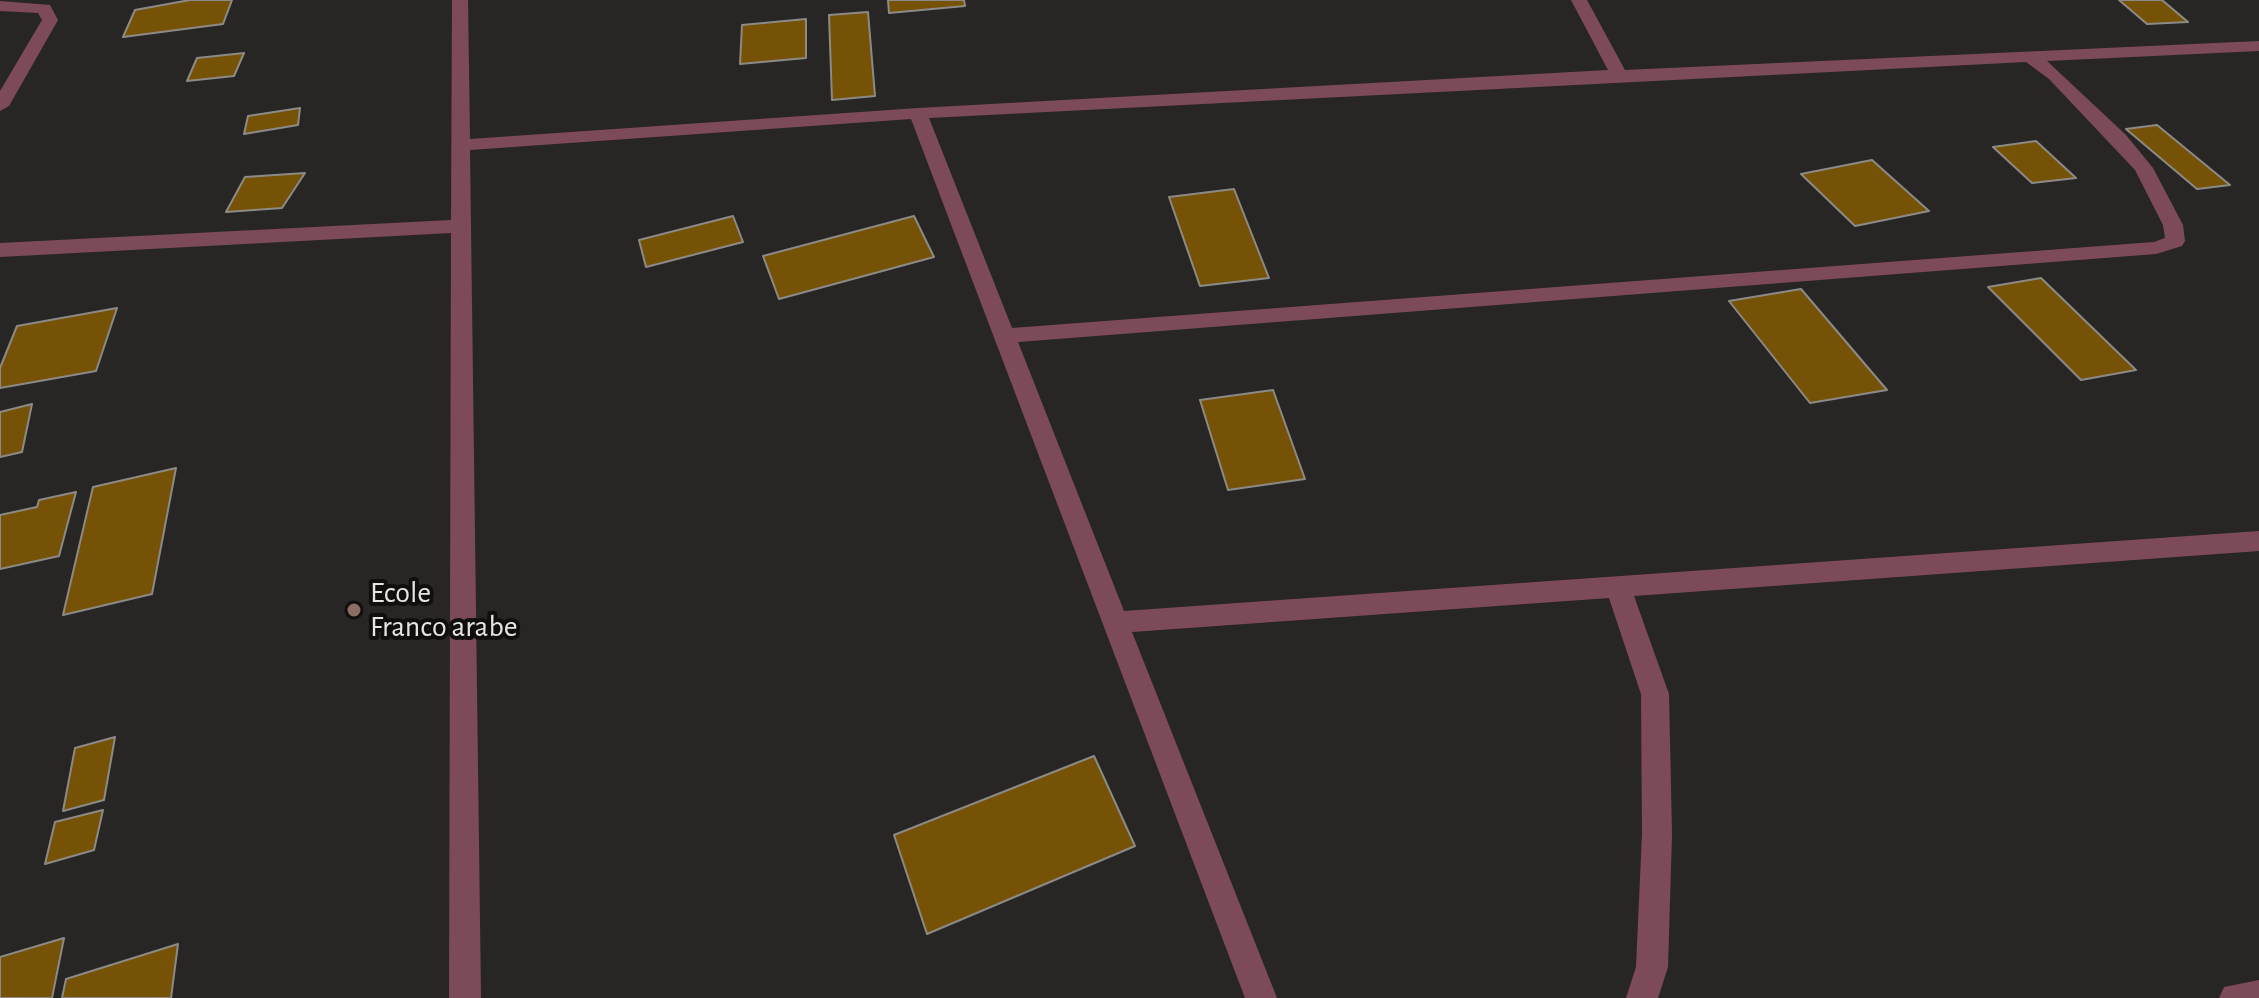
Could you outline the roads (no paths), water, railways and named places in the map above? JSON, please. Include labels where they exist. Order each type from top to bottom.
[{"type":"street","points":[[460,0],[465,998]]},
{"type":"street","points":[[1579,0],[1619,75]]},
{"type":"street","points":[[0,6],[44,8],[50,20],[0,106]]},
{"type":"street","points":[[463,145],[918,113],[1619,75],[2259,46]]},
{"type":"street","points":[[1005,336],[2156,248],[2175,241],[2173,225],[2144,168],[2099,117],[2031,57]]},
{"type":"street","points":[[918,113],[1261,998]]},
{"type":"street","points":[[0,250],[461,226]]},
{"type":"street","points":[[1116,622],[2259,541]]},
{"type":"street","points":[[1617,585],[1655,694],[1657,834],[1652,967],[1642,998]]},
{"type":"street","points":[[2235,998],[2259,996]]},
{"type":"place","name":"Ecole Franco arabe","points":[[354,610]]}]
